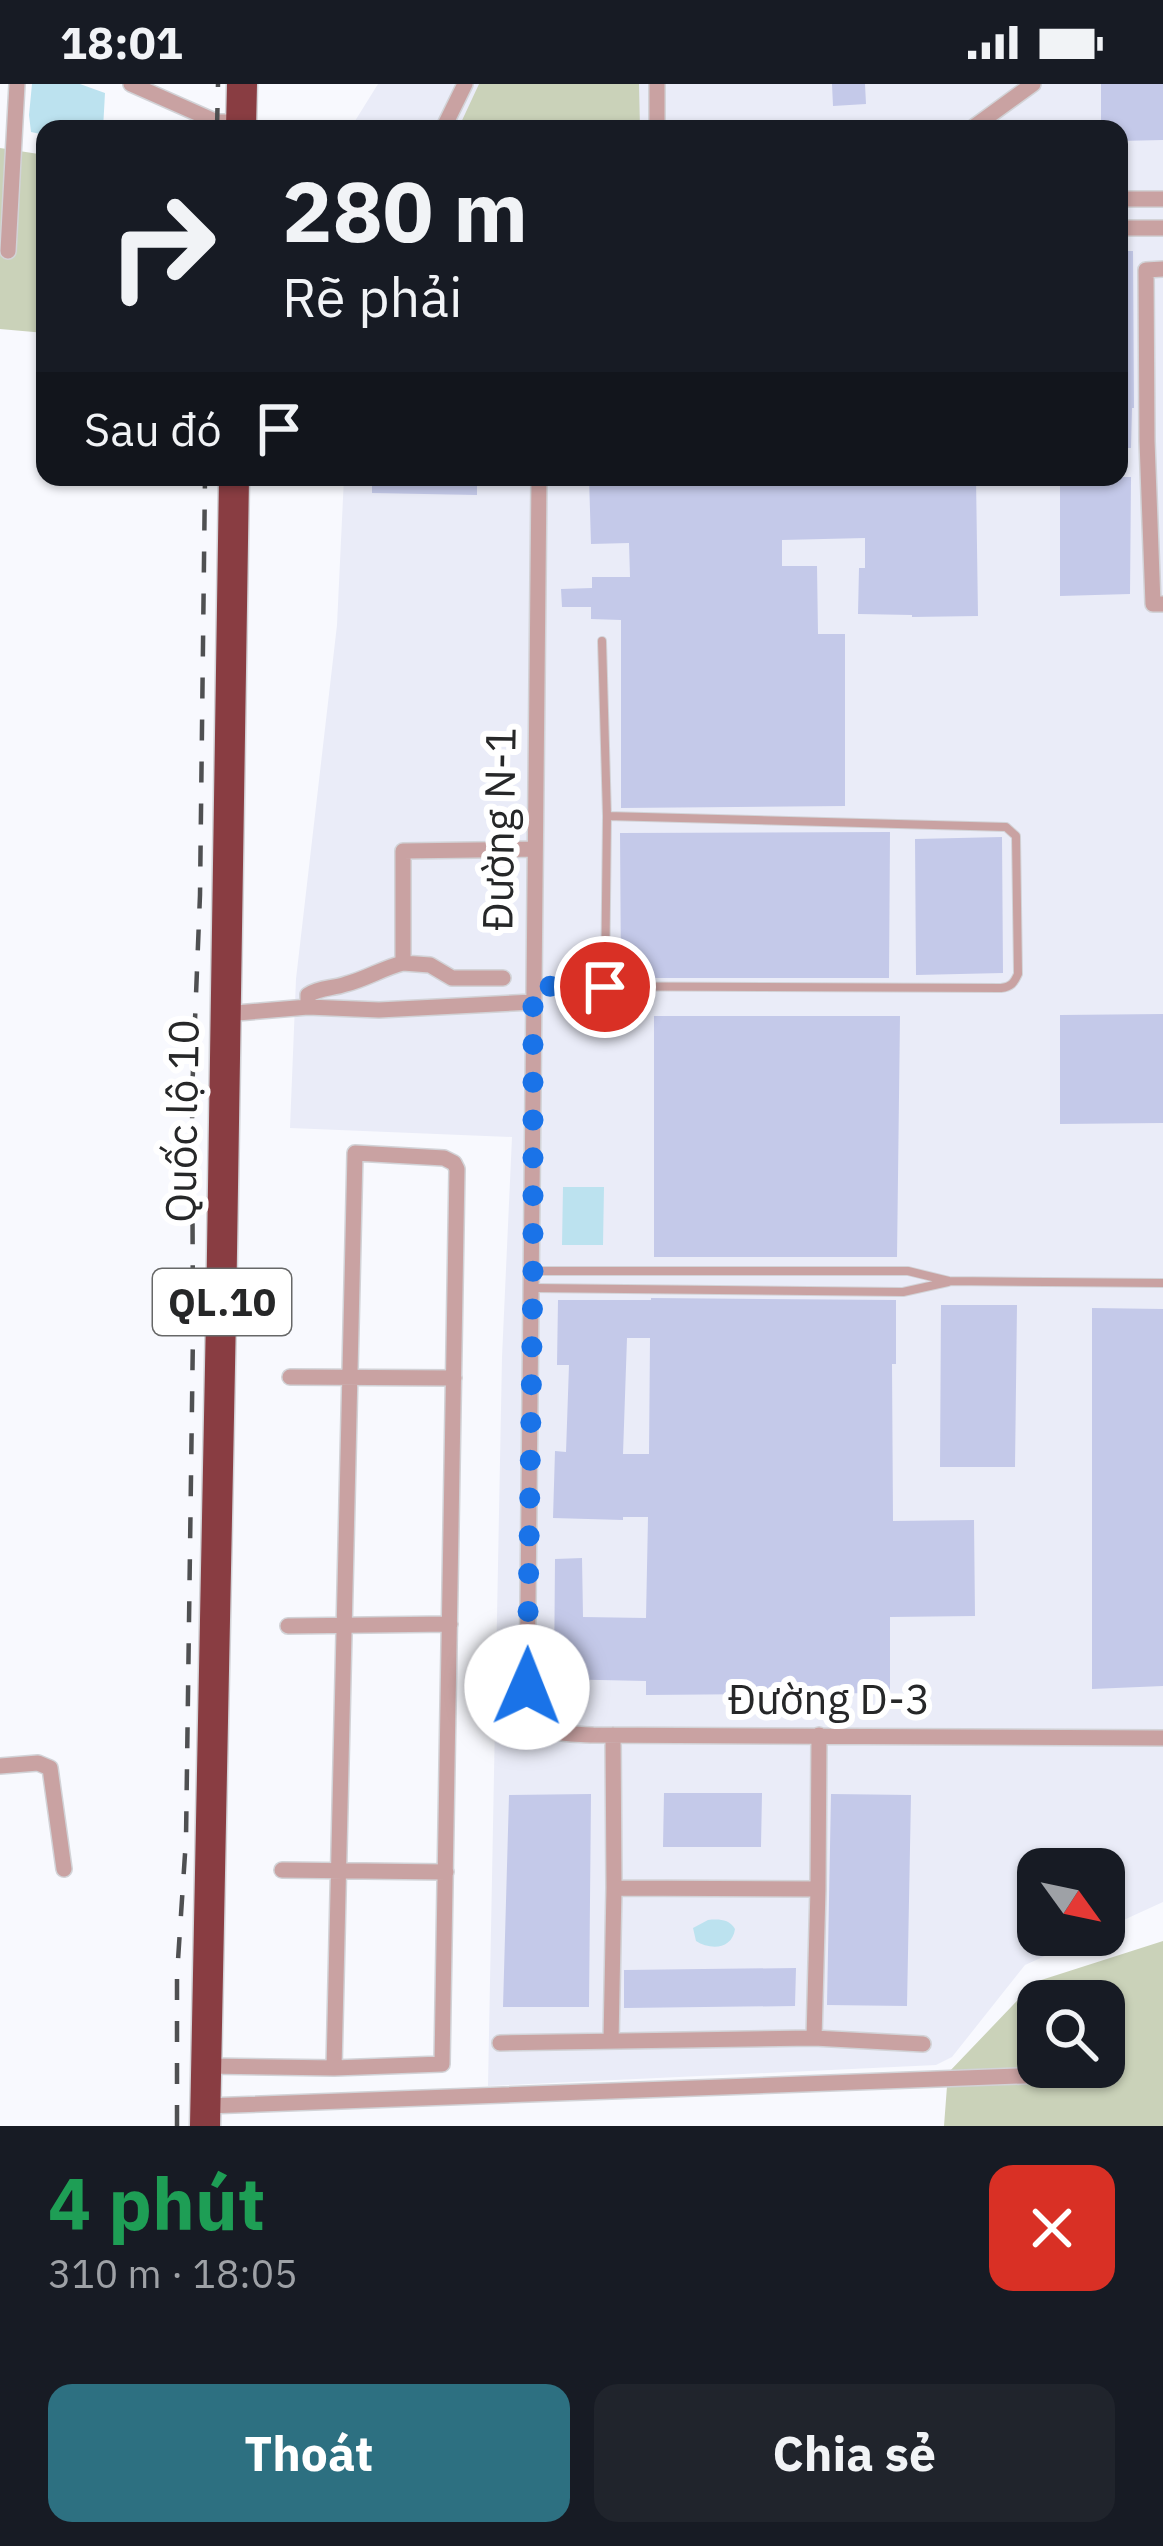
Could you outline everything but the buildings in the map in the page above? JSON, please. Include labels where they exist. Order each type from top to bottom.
[{"type":"highway","points":[[241,120],[242,84]]},
{"type":"highway","name":"Quốc lộ 10","points":[[205,2116],[234,486]]},
{"type":"street","points":[[8,251],[17,84]]},
{"type":"street","points":[[131,84],[212,120]]},
{"type":"street","points":[[447,120],[464,84]]},
{"type":"street","points":[[657,84],[657,120]]},
{"type":"street","points":[[983,120],[1033,84]]},
{"type":"street","points":[[1128,200],[1163,199]]},
{"type":"street","points":[[1128,228],[1163,228]]},
{"type":"street","points":[[1163,269],[1146,270],[1153,604],[1163,604]]},
{"type":"street","name":"Đường N-1","points":[[527,1687],[539,486]]},
{"type":"street","points":[[403,963],[403,851],[535,849]]},
{"type":"street","points":[[308,1007],[308,995],[314,990],[403,963],[430,964],[452,978],[503,978]]},
{"type":"street","points":[[225,1014],[308,1007],[379,1010],[533,994]]},
{"type":"street","points":[[208,2066],[334,2068],[442,2064],[456,1165],[444,1158],[355,1153],[334,2068]]},
{"type":"street","points":[[290,1377],[454,1378]]},
{"type":"street","points":[[288,1626],[450,1624]]},
{"type":"street","name":"Đường D-3","points":[[527,1687],[531,1717],[544,1729],[614,1735],[1163,1738]]},
{"type":"street","points":[[611,2041],[614,1735]]},
{"type":"street","points":[[814,2038],[819,1735]]},
{"type":"street","points":[[0,1766],[38,1762],[50,1768],[64,1868]]},
{"type":"street","points":[[282,1870],[446,1872]]},
{"type":"street","points":[[614,1888],[818,1889]]},
{"type":"street","points":[[500,2043],[814,2038],[922,2044]]},
{"type":"street","points":[[205,2116],[1017,2077]]},
{"type":"lane","points":[[602,641],[605,987]]},
{"type":"lane","points":[[533,994],[605,987],[1000,988],[1008,987],[1018,974],[1016,836],[1006,827],[607,816]]},
{"type":"lane","points":[[533,1280],[908,1271],[949,1281],[1163,1283]]},
{"type":"lane","points":[[533,1280],[902,1292],[949,1281]]},
{"type":"shaded area","points":[[378,84],[1163,84],[1163,1902],[1125,1919],[1125,1848],[1017,1848],[1017,1956],[1045,1956],[1025,1965],[952,2057],[936,2065],[488,2086],[502,1357],[512,1137],[290,1128],[296,979],[337,625],[344,486],[1128,486],[1128,120],[356,120]]},
{"type":"green space","points":[[479,84],[639,84],[640,120],[462,120]]},
{"type":"green space","points":[[0,148],[36,154],[36,332],[0,329]]},
{"type":"green space","points":[[1163,1941],[1163,2126],[944,2126],[948,2073],[1017,2001],[1017,2088],[1125,2088],[1125,1980],[1041,1980]]},
{"type":"water","points":[[32,84],[80,84],[105,93],[104,120],[36,120],[36,133],[31,132]]},
{"type":"water","points":[[563,1187],[604,1187],[603,1245],[562,1245]]},
{"type":"water","points":[[708,1920],[733,1926],[730,1941],[714,1947],[696,1941],[693,1928]]},
{"type":"railway","points":[[217,120],[218,84]]},
{"type":"railway","points":[[177,2126],[177,1975],[186,1839],[192,1095],[200,895],[205,486]]},
{"type":"route","points":[[527,1687],[533,986],[605,987]]}]
